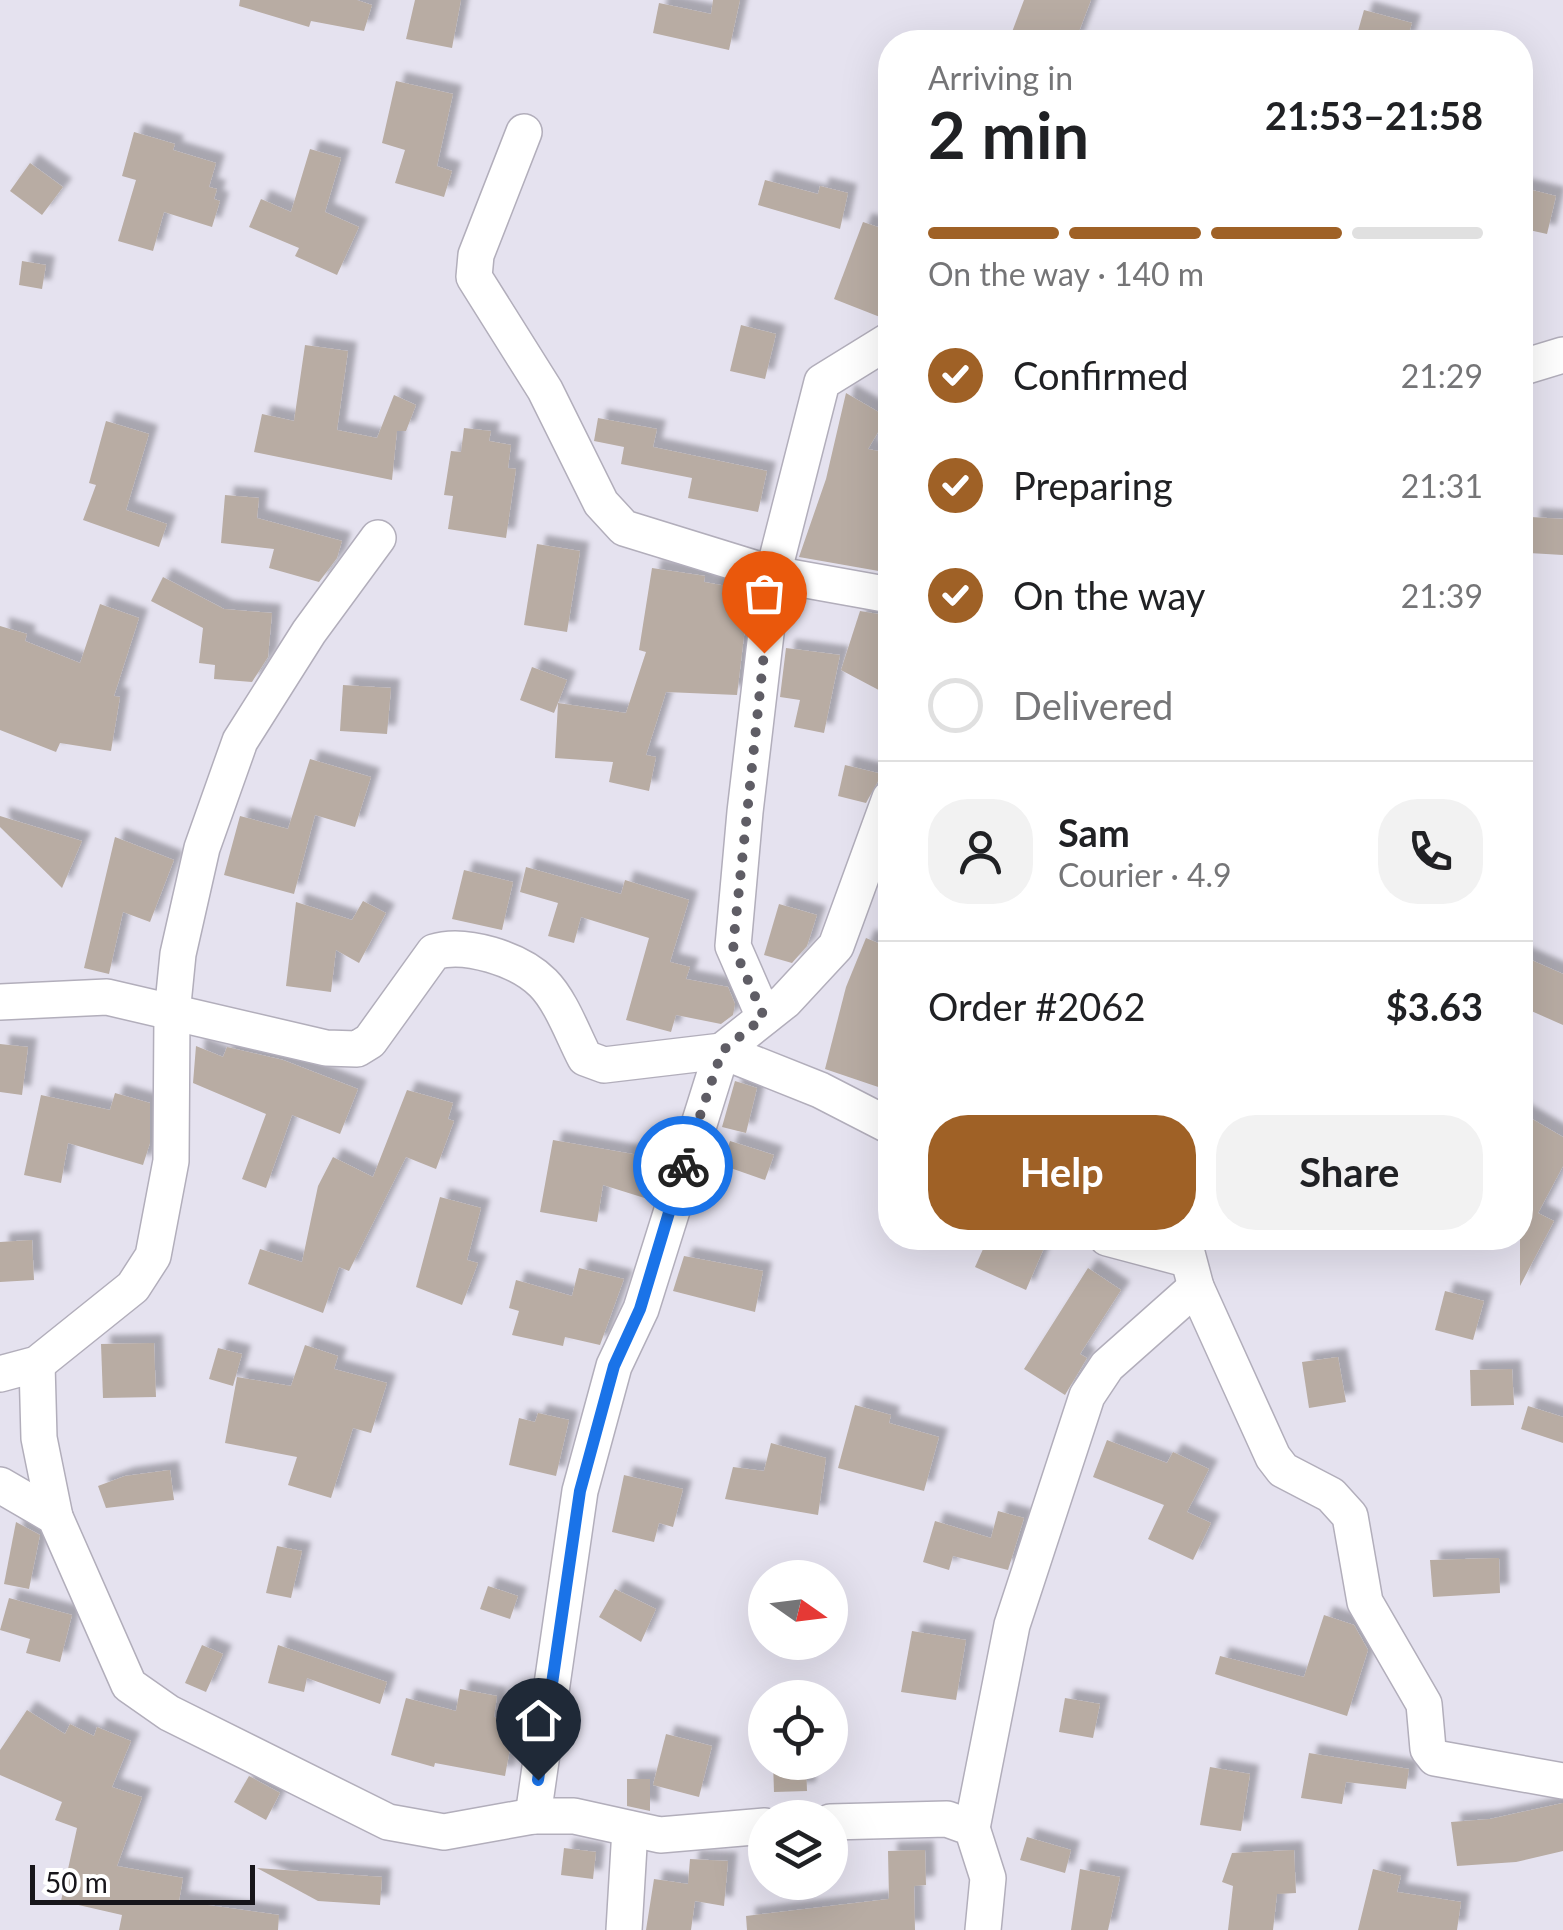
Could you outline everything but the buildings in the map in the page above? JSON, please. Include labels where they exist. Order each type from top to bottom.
[{"type":"street","points":[[524,132],[476,256],[474,278],[545,390],[611,518],[640,536],[773,574],[878,593]]},
{"type":"street","points":[[764,1017],[733,946],[773,574],[822,382],[878,347]]},
{"type":"street","points":[[1533,364],[1563,355]]},
{"type":"street","points":[[0,1374],[37,1364],[133,1286],[153,1256],[174,1137],[172,1014],[178,954],[202,848],[240,741],[309,632],[378,538]]},
{"type":"street","points":[[533,1816],[580,1491],[614,1366],[640,1309],[722,1051],[786,1001],[836,946],[878,831]]},
{"type":"street","points":[[0,1002],[108,997],[326,1048],[357,1049],[370,1041],[434,952],[460,948],[522,969],[546,985],[585,1058],[593,1063],[649,1062],[722,1051],[820,1090],[878,1120]]},
{"type":"street","points":[[1150,1250],[1189,1261]]},
{"type":"street","points":[[1189,1261],[1272,1458],[1283,1470],[1331,1495],[1350,1516],[1365,1602],[1424,1704],[1428,1749],[1434,1758],[1563,1781]]},
{"type":"street","points":[[982,1930],[988,1878],[972,1828],[1012,1626],[1087,1396],[1189,1261]]},
{"type":"street","points":[[37,1364],[39,1438],[55,1517],[128,1684],[169,1713],[388,1822],[444,1832],[533,1816],[574,1816],[660,1834],[748,1827]]},
{"type":"street","points":[[0,1485],[55,1517]]},
{"type":"street","points":[[848,1822],[947,1819],[972,1828]]},
{"type":"street","points":[[624,1930],[630,1828]]},
{"type":"way so far","points":[[683,1166],[722,1051],[764,1017],[739,968],[733,946],[764,653]]},
{"type":"route","points":[[538,1780],[580,1491],[614,1366],[640,1309],[683,1166]]}]
